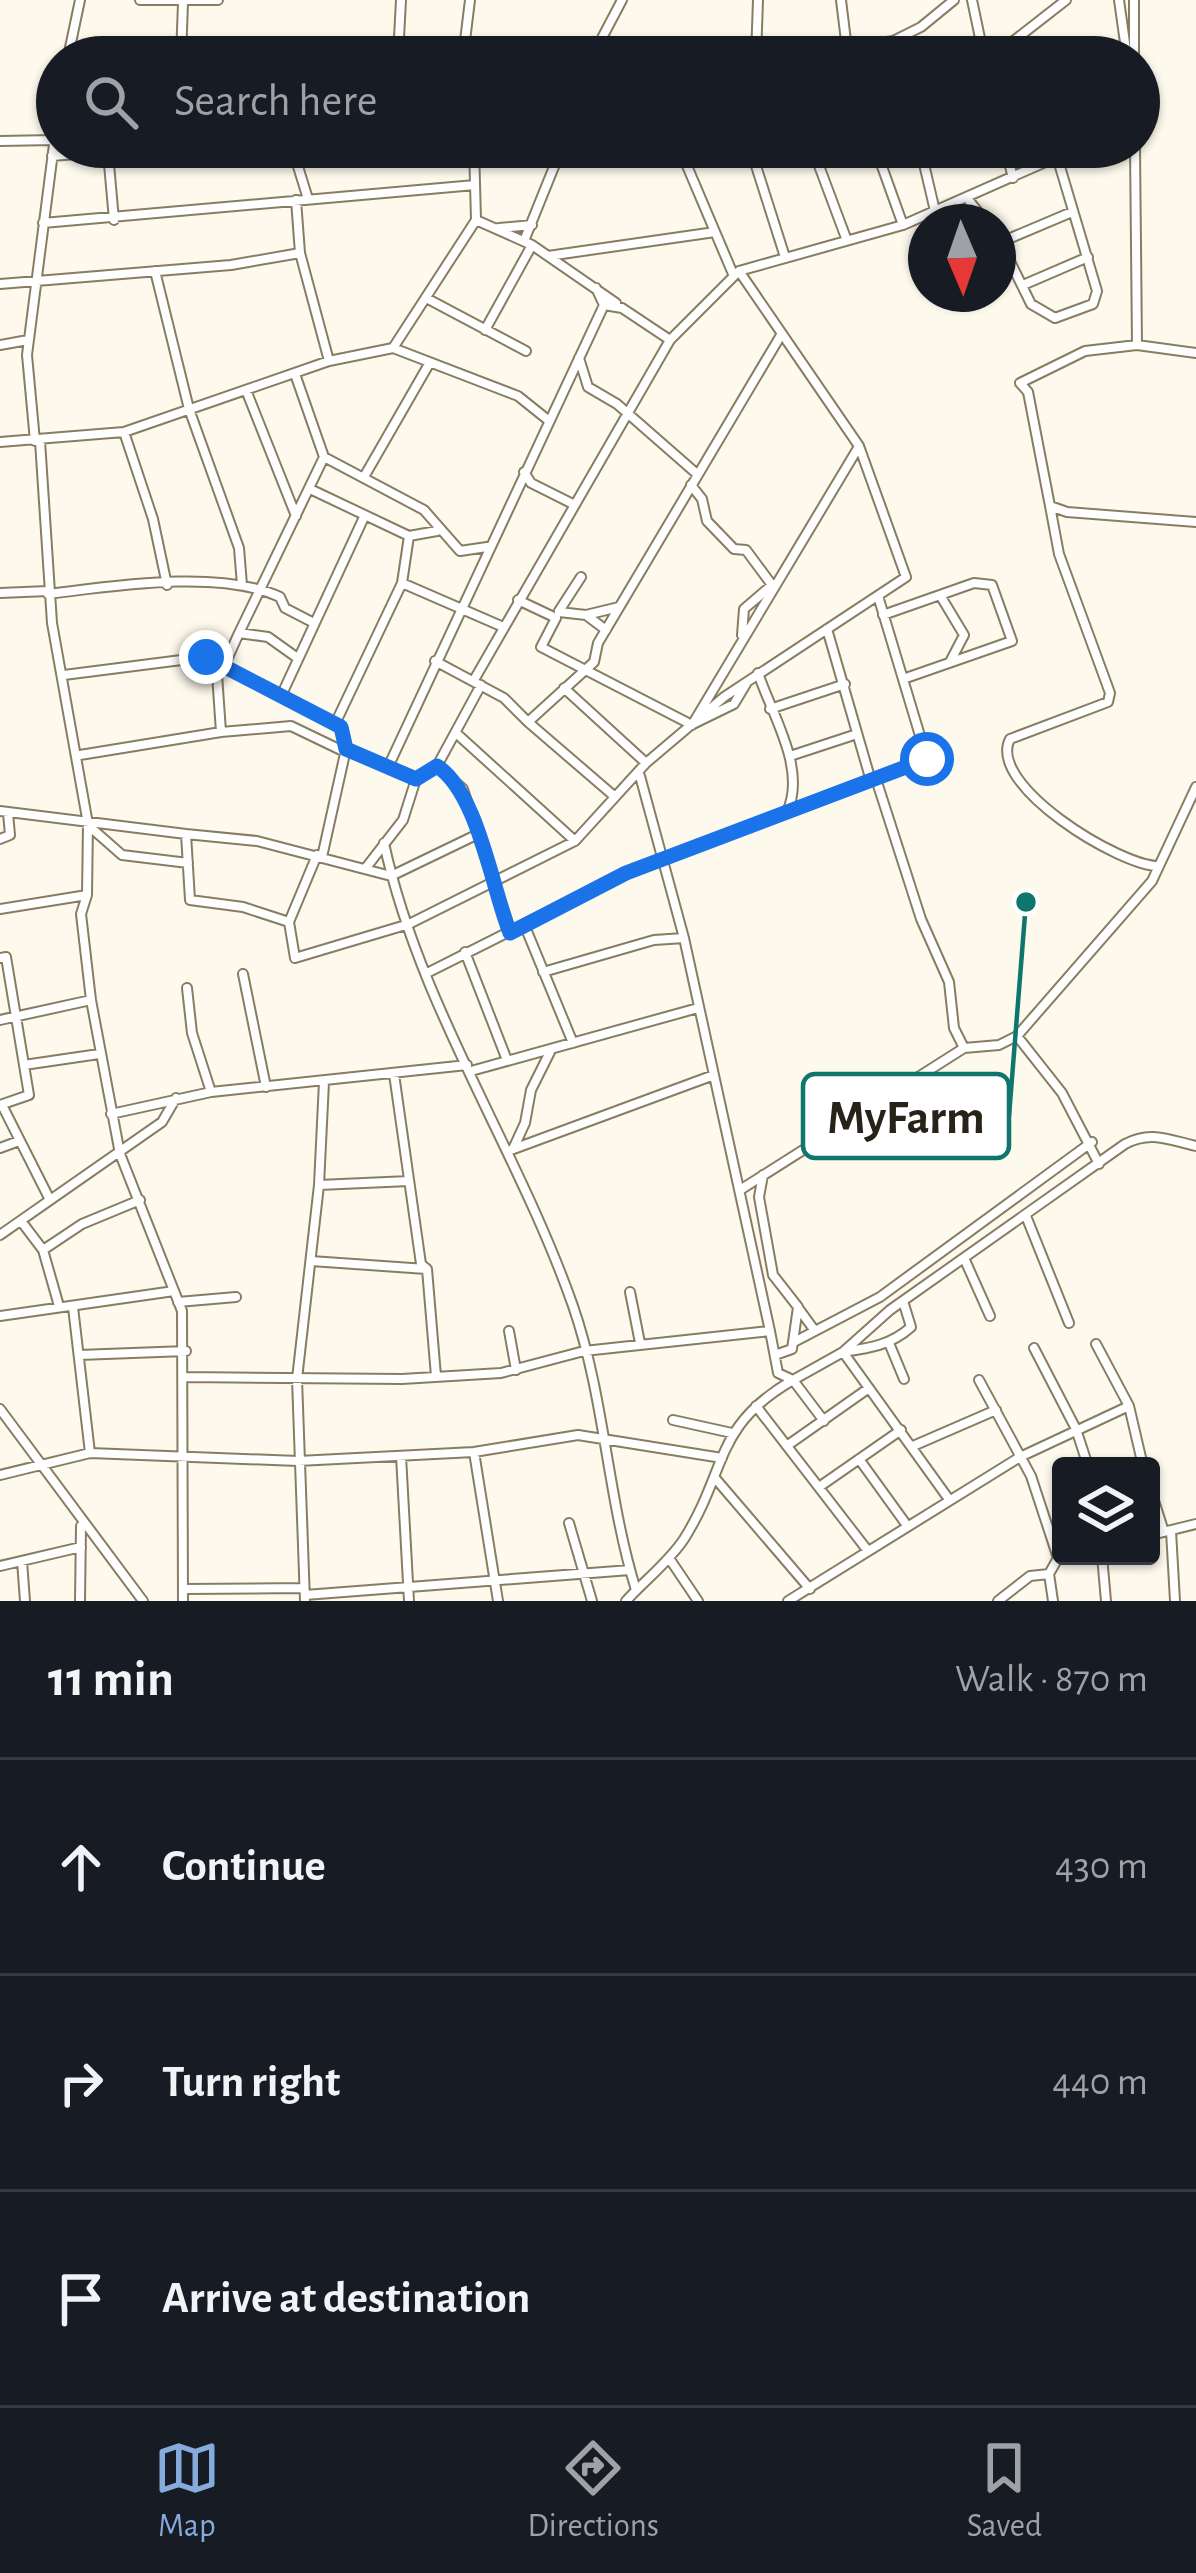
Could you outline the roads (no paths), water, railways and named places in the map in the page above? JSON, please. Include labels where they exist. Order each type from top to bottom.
[{"type":"street","points":[[72,36],[80,0]]},
{"type":"street","points":[[140,0],[218,0]]},
{"type":"street","points":[[399,36],[401,0]]},
{"type":"street","points":[[467,36],[470,0]]},
{"type":"street","points":[[603,36],[622,0]]},
{"type":"street","points":[[757,36],[758,0]]},
{"type":"street","points":[[841,0],[845,36]]},
{"type":"street","points":[[900,36],[954,0]]},
{"type":"street","points":[[972,0],[982,36]]},
{"type":"street","points":[[1017,36],[1066,0]]},
{"type":"street","points":[[1119,0],[1127,36]]},
{"type":"street","points":[[1132,36],[1134,0]]},
{"type":"street","points":[[182,36],[183,3]]},
{"type":"street","points":[[0,141],[36,140]]},
{"type":"street","points":[[50,168],[29,340],[48,593],[80,755],[88,824],[87,895],[81,914]]},
{"type":"street","points":[[109,168],[114,220]]},
{"type":"street","points":[[298,168],[308,199]]},
{"type":"street","points":[[393,348],[476,220],[475,168]]},
{"type":"street","points":[[485,330],[528,243],[555,168]]},
{"type":"street","points":[[64,675],[220,662],[335,724],[345,734],[346,750],[319,856],[289,922],[295,958],[409,924],[575,841],[614,796],[640,776],[646,763],[724,697],[906,577],[859,446],[736,272],[687,168]]},
{"type":"street","points":[[757,168],[785,257]]},
{"type":"street","points":[[820,168],[846,238]]},
{"type":"street","points":[[882,168],[903,225]]},
{"type":"street","points":[[925,168],[933,204]]},
{"type":"street","points":[[1010,168],[1012,178]]},
{"type":"street","points":[[952,204],[1038,168]]},
{"type":"street","points":[[1016,270],[1031,304],[1055,318],[1085,309],[1097,291],[1060,168]]},
{"type":"street","points":[[1136,168],[1138,345]]},
{"type":"street","points":[[43,223],[475,185]]},
{"type":"street","points":[[968,197],[973,204]]},
{"type":"street","points":[[296,200],[300,253],[329,361]]},
{"type":"street","points":[[1016,234],[1072,212]]},
{"type":"street","points":[[476,220],[528,243],[670,340]]},
{"type":"street","points":[[365,869],[403,820],[416,779],[437,766],[456,734],[501,626],[670,340],[736,272],[908,223]]},
{"type":"street","points":[[498,228],[533,224]]},
{"type":"street","points":[[547,257],[715,232]]},
{"type":"street","points":[[0,284],[300,253]]},
{"type":"street","points":[[1024,285],[1088,257]]},
{"type":"street","points":[[155,271],[189,409],[232,525],[244,585]]},
{"type":"street","points":[[596,288],[604,305]]},
{"type":"street","points":[[428,299],[526,351]]},
{"type":"street","points":[[604,305],[622,308]]},
{"type":"street","points":[[389,765],[604,305]]},
{"type":"street","points":[[528,722],[594,662],[606,631],[781,335]]},
{"type":"street","points":[[0,345],[29,340]]},
{"type":"street","points":[[1159,866],[1136,867],[1040,807],[1009,758],[1010,739],[1108,702],[1110,693],[1059,554],[1028,392],[1020,383],[1085,351],[1138,345],[1196,353]]},
{"type":"street","points":[[0,442],[124,432],[329,361],[393,348],[518,396],[548,420]]},
{"type":"street","points":[[579,357],[588,387],[627,412],[697,475]]},
{"type":"street","points":[[364,477],[429,364]]},
{"type":"street","points":[[221,731],[220,662],[239,633],[324,457],[296,374]]},
{"type":"street","points":[[246,390],[296,516]]},
{"type":"street","points":[[124,432],[153,520],[167,585]]},
{"type":"street","points":[[692,725],[742,637],[745,609],[772,585],[814,527],[859,446]]},
{"type":"street","points":[[324,457],[424,510],[437,531],[460,551],[490,546]]},
{"type":"street","points":[[524,472],[531,483]]},
{"type":"street","points":[[518,484],[531,483],[575,505]]},
{"type":"street","points":[[691,485],[702,500],[706,520],[734,549],[746,550],[772,585]]},
{"type":"street","points":[[310,489],[409,536],[437,531]]},
{"type":"street","points":[[1050,506],[1067,512],[1196,522]]},
{"type":"street","points":[[282,694],[364,515]]},
{"type":"street","points":[[335,724],[402,583],[409,536]]},
{"type":"street","points":[[244,585],[276,554]]},
{"type":"street","points":[[581,577],[541,647],[692,725]]},
{"type":"street","points":[[402,583],[501,626]]},
{"type":"street","points":[[883,615],[974,584],[992,585],[1012,641],[904,680]]},
{"type":"street","points":[[0,593],[244,585],[259,587],[312,622]]},
{"type":"street","points":[[940,595],[964,635],[958,653],[946,664]]},
{"type":"street","points":[[427,973],[664,860],[931,758],[878,596]]},
{"type":"street","points":[[518,600],[557,615],[586,615],[620,607]]},
{"type":"street","points":[[586,615],[606,631]]},
{"type":"street","points":[[827,629],[857,734],[921,920],[949,982],[954,1028],[964,1048]]},
{"type":"street","points":[[239,633],[268,637],[296,657]]},
{"type":"street","points":[[435,661],[477,682],[614,796]]},
{"type":"street","points":[[758,673],[790,756],[794,786],[787,812]]},
{"type":"street","points":[[692,725],[734,704],[748,680]]},
{"type":"street","points":[[715,683],[724,697]]},
{"type":"street","points":[[770,710],[845,684]]},
{"type":"street","points":[[564,688],[646,763]]},
{"type":"street","points":[[80,755],[221,731],[291,726],[416,779]]},
{"type":"street","points":[[456,734],[508,775],[575,841]]},
{"type":"street","points":[[790,756],[857,734]]},
{"type":"street","points":[[437,766],[463,789],[510,933]]},
{"type":"street","points":[[640,776],[684,938],[778,1373],[793,1380],[824,1421]]},
{"type":"street","points":[[740,1190],[964,1048],[999,1045],[1017,1036],[1152,881],[1196,787]]},
{"type":"street","points":[[0,838],[10,835],[4,812],[256,841],[391,876],[476,835]]},
{"type":"street","points":[[88,824],[122,855],[188,863]]},
{"type":"street","points":[[186,834],[190,900],[243,907],[289,922]]},
{"type":"street","points":[[384,843],[391,876],[427,973],[468,1068],[511,1150],[568,1294],[602,1435],[607,1482],[636,1590]]},
{"type":"street","points":[[0,909],[87,895]]},
{"type":"street","points":[[72,897],[81,914],[91,1000],[120,1154],[178,1302],[186,1351],[183,1601]]},
{"type":"street","points":[[524,924],[573,1043]]},
{"type":"street","points":[[543,972],[654,940],[684,938]]},
{"type":"street","points":[[465,952],[507,1060]]},
{"type":"street","points":[[0,958],[5,957],[29,1095],[1,1105],[50,1200]]},
{"type":"street","points":[[243,974],[266,1087]]},
{"type":"street","points":[[187,988],[192,1034],[211,1092]]},
{"type":"street","points":[[0,1020],[91,1000]]},
{"type":"street","points":[[111,1114],[211,1092],[468,1068],[698,1008]]},
{"type":"street","points":[[1017,1036],[1062,1093],[1092,1142],[1099,1164]]},
{"type":"street","points":[[511,1150],[531,1090],[547,1068],[551,1050]]},
{"type":"street","points":[[24,1065],[100,1054]]},
{"type":"street","points":[[394,1074],[421,1264],[427,1269],[436,1376]]},
{"type":"street","points":[[511,1150],[714,1075]]},
{"type":"street","points":[[304,1595],[297,1379],[319,1185],[324,1082]]},
{"type":"street","points":[[0,1235],[162,1123],[176,1098]]},
{"type":"street","points":[[626,1601],[669,1558],[715,1478],[736,1422],[756,1406],[843,1352],[903,1301],[1140,1136],[1196,1146]]},
{"type":"street","points":[[0,1148],[19,1141]]},
{"type":"street","points":[[794,1342],[880,1297],[1092,1142]]},
{"type":"street","points":[[764,1174],[759,1197],[772,1275],[815,1331]]},
{"type":"street","points":[[319,1185],[409,1181]]},
{"type":"street","points":[[43,1250],[82,1224],[140,1199]]},
{"type":"street","points":[[1026,1216],[1069,1323]]},
{"type":"street","points":[[21,1221],[43,1250],[59,1306]]},
{"type":"street","points":[[964,1258],[990,1316]]},
{"type":"street","points":[[311,1262],[427,1269]]},
{"type":"street","points":[[0,1316],[174,1291]]},
{"type":"street","points":[[630,1292],[640,1343]]},
{"type":"street","points":[[178,1302],[236,1297]]},
{"type":"street","points":[[843,1352],[890,1343],[911,1327],[903,1301]]},
{"type":"street","points":[[74,1307],[90,1453]]},
{"type":"street","points":[[775,1355],[788,1352],[794,1342],[798,1307]]},
{"type":"street","points":[[509,1330],[516,1370]]},
{"type":"street","points":[[186,1377],[297,1379],[516,1370],[584,1351],[770,1331]]},
{"type":"street","points":[[890,1343],[904,1379]]},
{"type":"street","points":[[1096,1344],[1129,1406],[1141,1457]]},
{"type":"street","points":[[1034,1348],[1076,1429],[1085,1457]]},
{"type":"street","points":[[79,1355],[186,1351]]},
{"type":"street","points":[[843,1352],[948,1498]]},
{"type":"street","points":[[979,1380],[1020,1457],[1052,1533]]},
{"type":"street","points":[[788,1445],[869,1388]]},
{"type":"street","points":[[756,1406],[868,1552]]},
{"type":"street","points":[[788,1601],[948,1498],[1020,1457],[1129,1406]]},
{"type":"street","points":[[0,1409],[81,1524],[143,1601]]},
{"type":"street","points":[[913,1446],[995,1410]]},
{"type":"street","points":[[674,1420],[731,1433]]},
{"type":"street","points":[[819,1487],[901,1430]]},
{"type":"street","points":[[0,1475],[90,1453],[298,1461],[474,1452],[526,1440],[602,1435],[722,1458]]},
{"type":"street","points":[[474,1452],[498,1601]]},
{"type":"street","points":[[400,1456],[409,1601]]},
{"type":"street","points":[[859,1459],[906,1524]]},
{"type":"street","points":[[715,1478],[810,1589]]},
{"type":"street","points":[[1160,1513],[1168,1532],[1175,1601]]},
{"type":"street","points":[[569,1523],[592,1601]]},
{"type":"street","points":[[80,1601],[81,1524]]},
{"type":"street","points":[[1160,1533],[1196,1524]]},
{"type":"street","points":[[0,1566],[81,1547]]},
{"type":"street","points":[[669,1558],[698,1601]]},
{"type":"street","points":[[22,1561],[25,1601]]},
{"type":"street","points":[[1053,1601],[1049,1574],[1056,1565]]},
{"type":"street","points":[[1103,1565],[1106,1601]]},
{"type":"street","points":[[184,1589],[304,1595],[630,1570]]},
{"type":"street","points":[[998,1601],[1030,1576],[1049,1574]]},
{"type":"place","name":"MyFarm","points":[[1026,902]]}]
